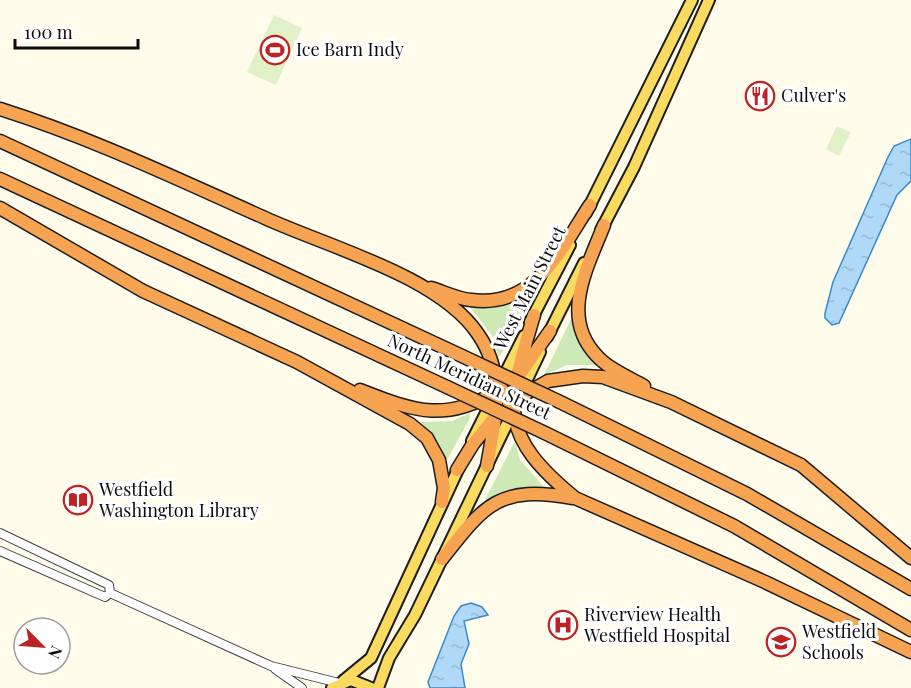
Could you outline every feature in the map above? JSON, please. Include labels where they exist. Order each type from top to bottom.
[{"type":"highway","points":[[0,109],[107,146],[266,219],[423,285],[473,301],[502,299],[526,290],[547,271],[590,205]]},
{"type":"highway","name":"North Meridian Street","points":[[0,141],[560,402],[747,494],[911,588]]},
{"type":"highway","name":"North Meridian Street","points":[[0,179],[545,433],[734,526],[911,630]]},
{"type":"highway","points":[[0,208],[143,291],[330,380],[410,424],[427,438],[441,466],[444,488],[442,502]]},
{"type":"highway","points":[[604,225],[579,289],[577,311],[581,331],[592,351],[604,362],[671,402],[801,465],[911,558]]},
{"type":"highway","points":[[423,285],[465,319],[479,335],[488,354],[497,391],[496,414],[487,466]]},
{"type":"highway","points":[[534,315],[515,380],[516,401],[520,435],[530,454],[549,477],[575,498],[765,582],[911,652]]},
{"type":"highway","points":[[330,380],[398,405],[428,411],[470,406],[515,380],[550,331]]},
{"type":"highway","points":[[457,470],[472,444],[496,414],[548,381],[566,377],[594,376],[671,402]]},
{"type":"highway","points":[[442,559],[480,513],[502,500],[533,493],[575,498]]},
{"type":"main road","name":"West Main Street","points":[[338,684],[371,658],[457,470],[692,0]]},
{"type":"main road","name":"West Main Street","points":[[378,688],[389,658],[415,615],[550,331],[634,167],[710,0]]},
{"type":"main road","points":[[338,684],[356,680],[370,688]]},
{"type":"street","points":[[0,533],[109,585],[110,593]]},
{"type":"street","points":[[0,552],[105,597],[110,593]]},
{"type":"street","points":[[110,593],[272,666],[338,684]]},
{"type":"street","points":[[272,666],[302,688]]},
{"type":"green space","name":"Ice Barn Indy","points":[[274,15],[302,28],[276,85],[247,72]]},
{"type":"green space","points":[[837,126],[851,132],[839,156],[826,149]]},
{"type":"green space","points":[[535,289],[498,357],[494,338],[469,306],[504,303],[520,298]]},
{"type":"green space","points":[[573,315],[579,340],[598,365],[567,365],[544,375]]},
{"type":"green space","points":[[470,413],[470,418],[447,460],[438,442],[421,422],[452,421]]},
{"type":"green space","points":[[515,441],[520,460],[544,487],[512,490],[497,495],[483,504]]},
{"type":"water","points":[[911,139],[911,181],[897,195],[839,323],[832,325],[825,318],[825,313],[833,282],[894,146]]},
{"type":"water","points":[[471,603],[482,607],[488,615],[464,621],[469,644],[461,664],[465,688],[430,688],[428,682],[454,616],[461,606]]},
{"type":"place","name":"Ice Barn Indy","points":[[275,50]]},
{"type":"place","name":"Culver's","points":[[760,96]]},
{"type":"place","name":"Westfield Washington Library","points":[[78,500]]},
{"type":"place","name":"Riverview Health Westfield Hospital","points":[[563,625]]},
{"type":"place","name":"Westfield Schools","points":[[781,642]]}]
